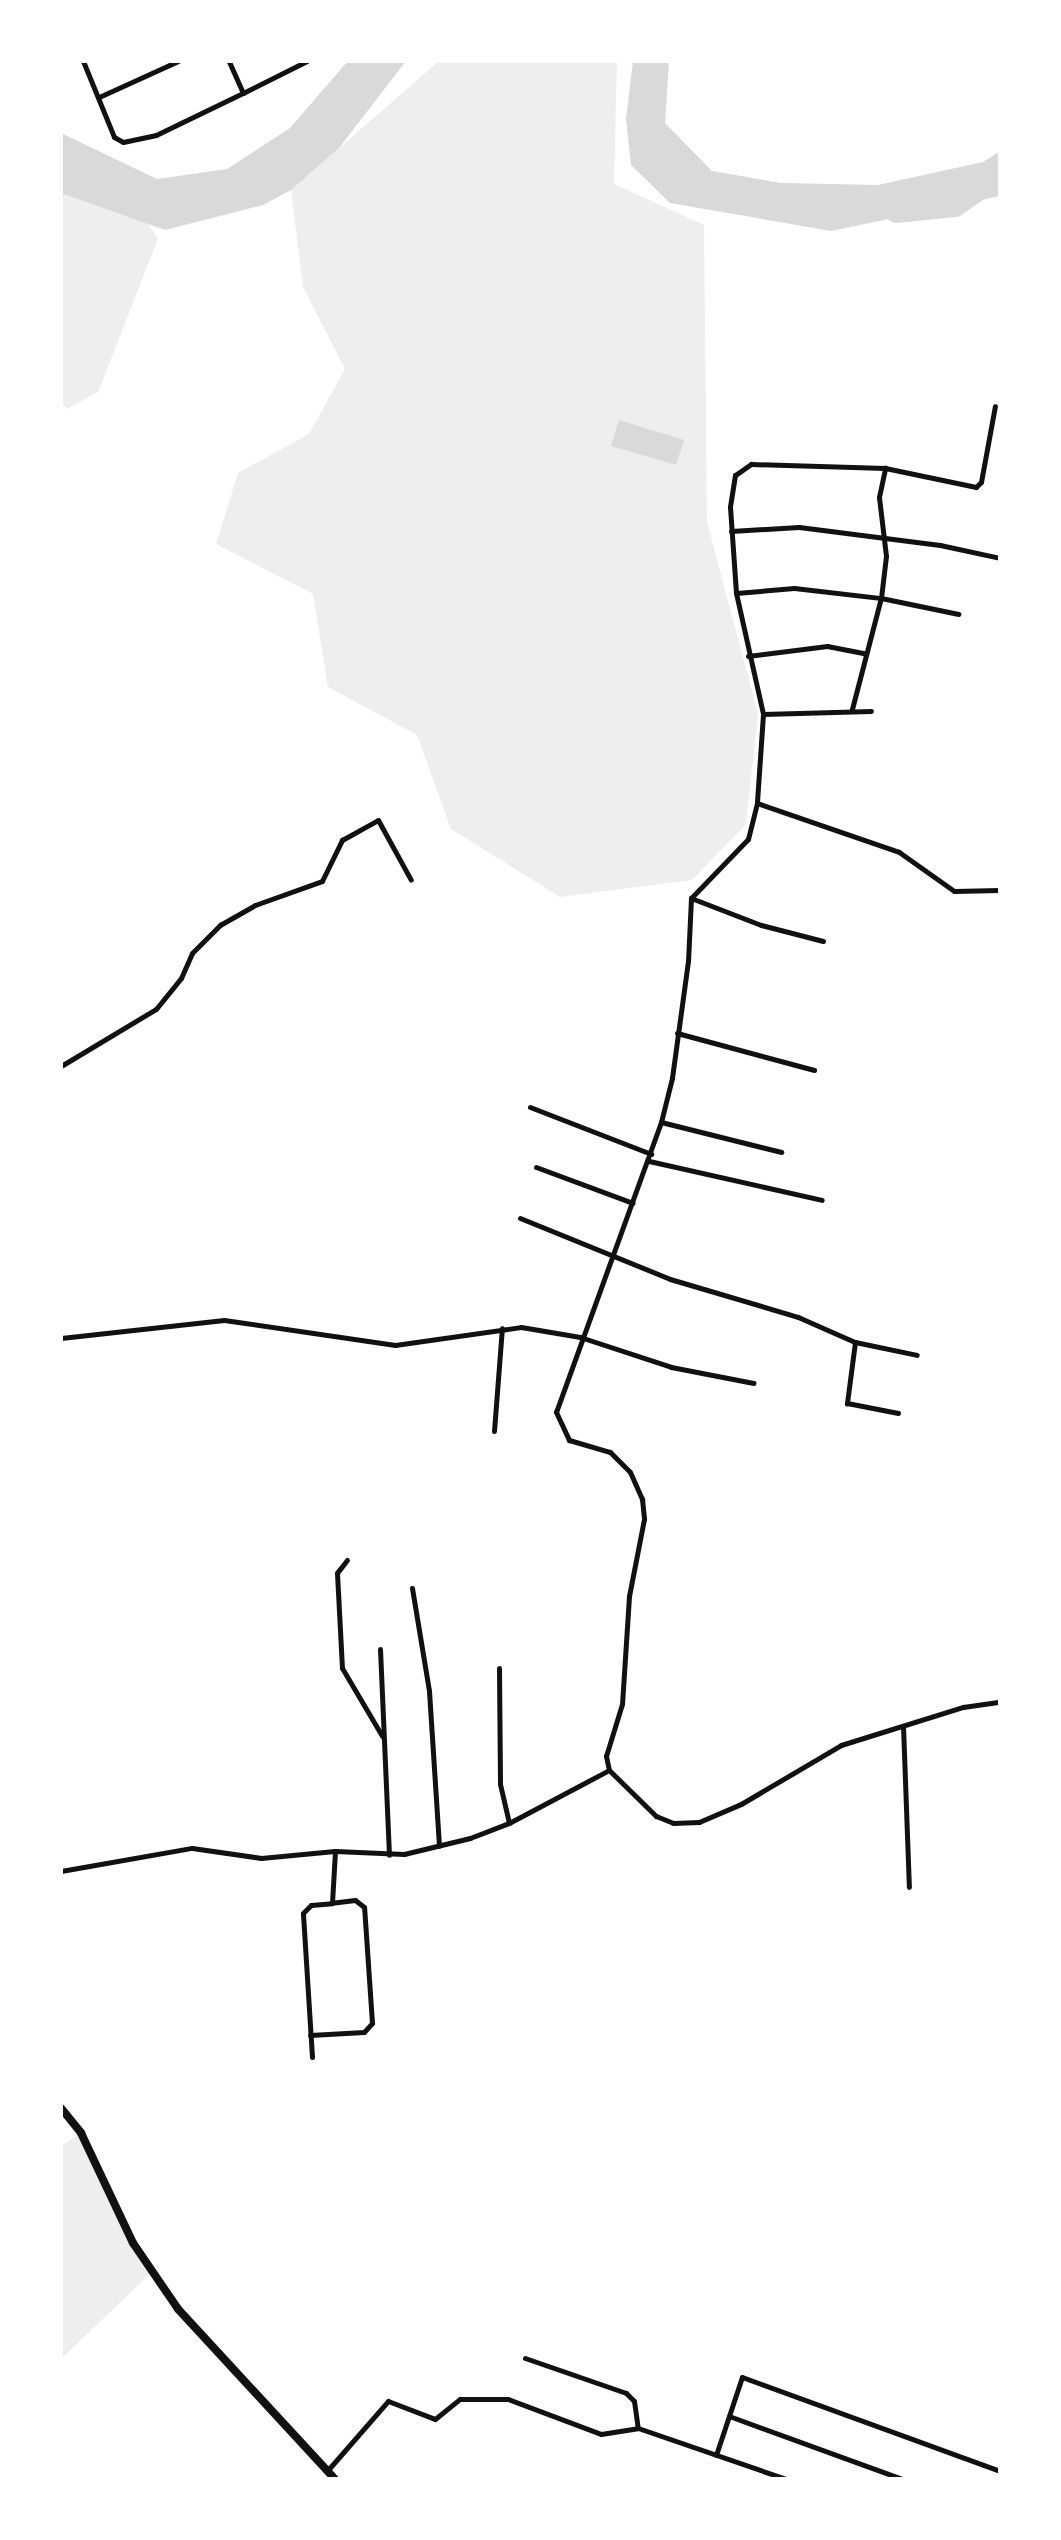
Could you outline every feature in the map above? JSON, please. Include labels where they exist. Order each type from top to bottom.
[{"type":"main road","points":[[61,2108],[81,2133],[134,2243],[178,2309],[335,2479]]},
{"type":"street","points":[[83,61],[114,137],[124,142],[156,135],[307,61]]},
{"type":"street","points":[[99,97],[178,61]]},
{"type":"street","points":[[229,61],[243,93]]},
{"type":"street","points":[[995,406],[981,482],[976,487],[885,468],[751,464],[735,475],[730,494],[736,593],[763,714],[757,803],[748,839],[691,898],[690,941],[672,1078],[661,1122],[556,1404],[563,1432],[569,1440],[610,1452],[630,1472],[639,1487],[644,1519],[629,1596],[622,1704],[606,1756],[609,1770],[656,1816],[673,1823],[699,1822],[741,1804],[841,1745],[903,1726],[1000,1702]]},
{"type":"street","points":[[852,709],[864,653],[881,598],[883,537],[879,496],[885,468]]},
{"type":"street","points":[[731,531],[799,527],[883,537],[1000,558]]},
{"type":"street","points":[[736,593],[794,588],[881,598],[958,614]]},
{"type":"street","points":[[748,656],[827,646],[864,653]]},
{"type":"street","points":[[763,714],[852,709],[871,711]]},
{"type":"street","points":[[757,803],[899,852],[954,891],[1000,890]]},
{"type":"street","points":[[61,1066],[156,1009],[181,978],[192,953],[220,925],[255,905],[322,881],[342,840],[378,820],[411,880]]},
{"type":"street","points":[[691,898],[761,925],[823,940]]},
{"type":"street","points":[[677,1033],[814,1070]]},
{"type":"street","points":[[530,1107],[650,1157],[822,1200]]},
{"type":"street","points":[[661,1122],[781,1152]]},
{"type":"street","points":[[536,1167],[633,1203]]},
{"type":"street","points":[[520,1218],[725,1298],[798,1317],[855,1342],[917,1355]]},
{"type":"street","points":[[61,1338],[238,1321],[395,1345],[502,1328],[580,1337],[671,1367],[753,1383]]},
{"type":"street","points":[[494,1431],[502,1328]]},
{"type":"street","points":[[855,1342],[847,1403],[898,1413]]},
{"type":"street","points":[[346,1560],[337,1573],[342,1668],[382,1736]]},
{"type":"street","points":[[412,1588],[429,1691],[439,1846]]},
{"type":"street","points":[[380,1649],[389,1855]]},
{"type":"street","points":[[499,1668],[500,1784],[509,1823]]},
{"type":"street","points":[[903,1726],[909,1887]]},
{"type":"street","points":[[61,1871],[192,1848],[261,1858],[335,1851],[389,1855],[439,1846],[509,1823],[609,1770]]},
{"type":"street","points":[[332,1903],[335,1851]]},
{"type":"street","points":[[310,2035],[364,2032],[372,2023],[364,1907],[355,1900],[311,1905],[303,1913],[310,2035],[312,2057]]},
{"type":"street","points":[[525,2358],[626,2393],[634,2401],[638,2428]]},
{"type":"street","points":[[716,2455],[742,2377],[1000,2471]]},
{"type":"street","points":[[327,2471],[394,2399],[426,2418],[435,2419],[460,2399],[508,2399],[601,2434],[638,2428],[786,2479]]},
{"type":"street","points":[[729,2416],[902,2479]]},
{"type":"shaded area","points":[[348,61],[406,61],[339,148],[291,190],[263,205],[165,230],[61,193],[61,133],[157,179],[227,169],[290,128]]},
{"type":"shaded area","points":[[439,61],[617,61],[614,184],[704,225],[707,522],[758,714],[746,824],[692,880],[560,897],[451,829],[417,735],[328,687],[313,594],[216,544],[238,473],[309,434],[345,369],[303,287],[291,190]]},
{"type":"shaded area","points":[[633,61],[669,61],[665,123],[712,171],[781,183],[878,185],[983,162],[1000,151],[1000,196],[831,231],[670,203],[631,165],[626,119]]},
{"type":"shaded area","points":[[61,170],[141,213],[158,239],[98,392],[67,409],[61,403]]},
{"type":"shaded area","points":[[619,420],[684,440],[676,465],[611,446]]},
{"type":"shaded area","points":[[81,2133],[152,2272],[61,2359],[61,2146]]},
{"type":"waterway","points":[[895,213],[955,207],[1000,176]]}]
